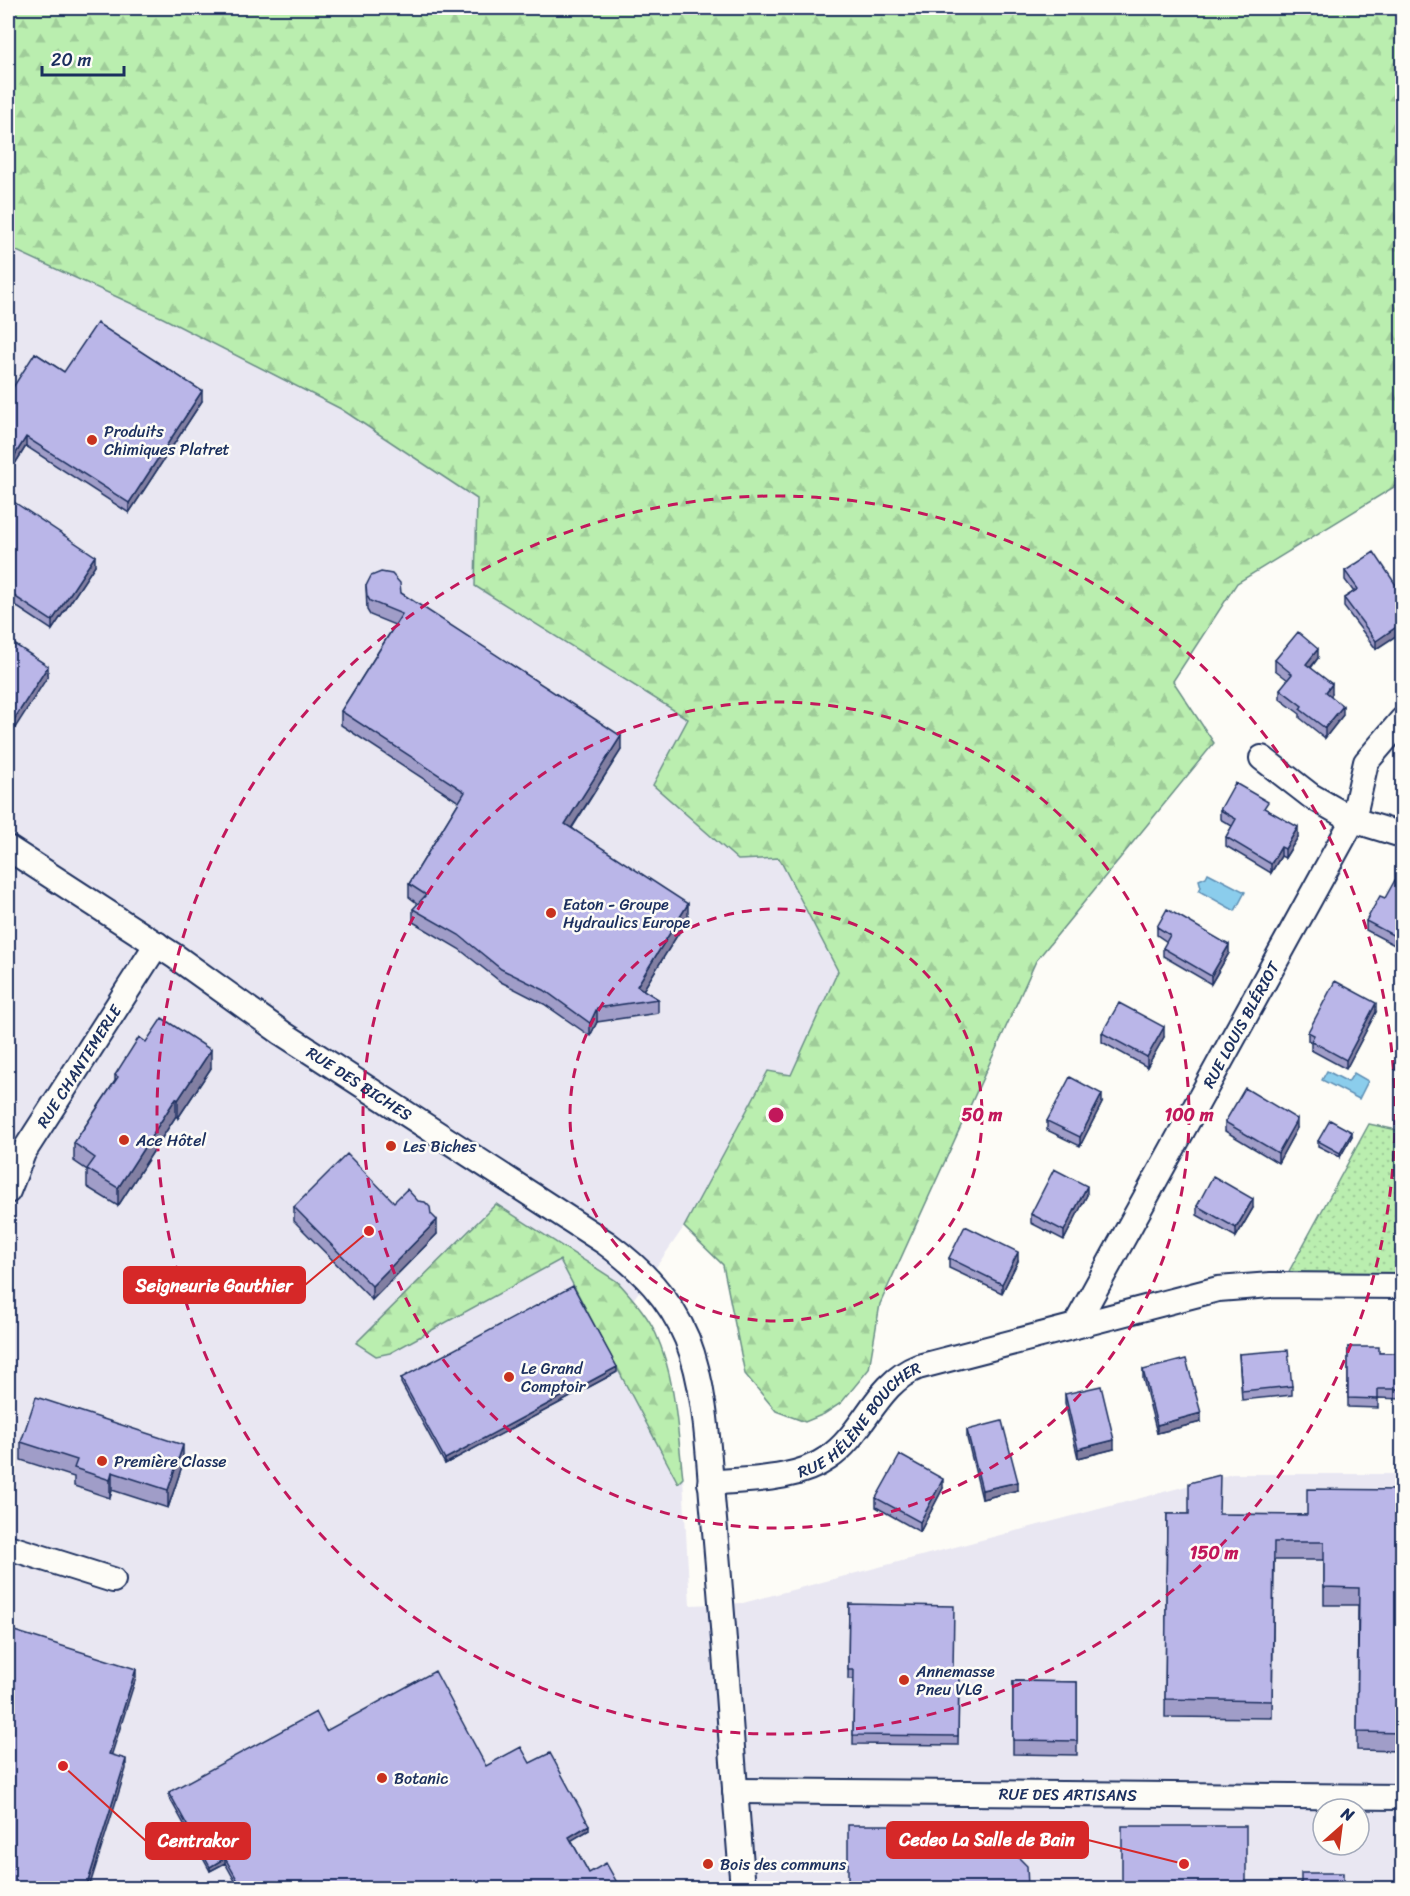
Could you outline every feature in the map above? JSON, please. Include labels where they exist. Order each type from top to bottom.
[{"type":"street","name":"RUE LOUIS BLÉRIOT","points":[[1075,1326],[1353,820],[1366,762],[1402,720]]},
{"type":"street","points":[[1262,758],[1311,796],[1353,820],[1402,835]]},
{"type":"street","name":"RUE DES BICHES","points":[[8,848],[157,944],[282,1033],[606,1243],[648,1277],[673,1311],[691,1349],[702,1401],[710,1483]]},
{"type":"street","name":"RUE CHANTEMERLE","points":[[8,1191],[22,1153],[157,944]]},
{"type":"street","name":"RUE HÉLÈNE BOUCHER","points":[[710,1483],[782,1475],[818,1464],[847,1442],[890,1385],[908,1371],[1230,1287],[1402,1286]]},
{"type":"street","points":[[710,1483],[719,1571],[743,1888]]},
{"type":"street","points":[[8,1547],[113,1580]]},
{"type":"street","name":"RUE DES ARTISANS","points":[[735,1791],[1402,1797]]},
{"type":"shaded area","points":[[8,247],[163,318],[341,409],[478,499],[475,586],[688,720],[779,857],[838,971],[791,1075],[768,1071],[684,1227],[633,1300],[618,1282],[496,1205],[357,1343],[390,1353],[560,1260],[677,1483],[683,1478],[690,1605],[743,1603],[1232,1474],[1402,1474],[1402,1888],[8,1888]]},
{"type":"green space","points":[[8,8],[1402,8],[1402,482],[1237,583],[1173,681],[1214,743],[1036,961],[880,1304],[869,1369],[841,1403],[824,1414],[805,1422],[776,1411],[745,1374],[723,1265],[684,1227],[768,1071],[791,1075],[838,971],[779,858],[738,860],[653,785],[688,719],[475,586],[477,499],[341,409],[163,318],[8,247]]},
{"type":"green space","points":[[1369,1124],[1402,1131],[1402,1275],[1287,1275]]},
{"type":"green space","points":[[496,1204],[618,1282],[649,1320],[663,1351],[672,1386],[683,1478],[678,1483],[560,1260],[390,1353],[376,1356],[356,1343]]},
{"type":"water","points":[[1208,873],[1245,892],[1235,911],[1199,891],[1201,887],[1199,880],[1206,877]]},
{"type":"water","points":[[1327,1071],[1348,1082],[1354,1073],[1368,1081],[1359,1099],[1322,1080]]},
{"type":"building","name":"Produits Chimiques Platret","points":[[97,323],[202,391],[129,503],[26,437],[8,466],[8,395],[35,353],[64,372]]},
{"type":"building","points":[[8,498],[95,556],[52,621],[8,592]]},
{"type":"building","points":[[1374,552],[1402,594],[1402,623],[1376,641],[1344,598],[1358,589],[1345,571]]},
{"type":"building","points":[[381,572],[392,574],[400,583],[401,593],[621,736],[565,824],[688,904],[637,986],[658,999],[597,1008],[590,1023],[544,990],[501,969],[459,935],[413,909],[426,895],[409,884],[465,792],[341,711],[402,614],[370,601],[367,596],[366,586],[371,576]]},
{"type":"building","points":[[1298,632],[1318,649],[1306,664],[1332,684],[1326,692],[1343,706],[1325,728],[1300,709],[1302,706],[1280,689],[1292,674],[1275,660]]},
{"type":"building","points":[[8,640],[48,666],[8,729]]},
{"type":"building","points":[[1235,783],[1268,802],[1264,808],[1298,827],[1285,849],[1281,847],[1271,864],[1226,837],[1236,819],[1220,810]]},
{"type":"building","points":[[1395,880],[1402,884],[1402,940],[1366,921],[1380,896],[1385,898]]},
{"type":"building","points":[[1167,909],[1229,945],[1211,976],[1163,948],[1170,935],[1157,927]]},
{"type":"building","points":[[1335,981],[1376,1003],[1346,1060],[1311,1041],[1314,1035],[1308,1032]]},
{"type":"building","points":[[1119,1003],[1164,1027],[1147,1057],[1102,1033]]},
{"type":"building","name":"Ace Hôtel","points":[[162,1018],[211,1050],[178,1100],[176,1098],[118,1188],[87,1169],[95,1158],[74,1143],[118,1077],[115,1075],[139,1037],[146,1042]]},
{"type":"building","points":[[1070,1077],[1102,1094],[1080,1137],[1047,1121]]},
{"type":"building","points":[[1245,1088],[1297,1119],[1278,1153],[1225,1122]]},
{"type":"building","points":[[1330,1120],[1352,1132],[1340,1153],[1318,1141]]},
{"type":"building","points":[[347,1154],[394,1202],[407,1189],[418,1201],[425,1202],[430,1207],[431,1214],[437,1220],[372,1286],[294,1207]]},
{"type":"building","points":[[1054,1169],[1087,1186],[1064,1231],[1031,1214]]},
{"type":"building","points":[[1213,1176],[1253,1199],[1236,1228],[1197,1206]]},
{"type":"building","points":[[965,1226],[1018,1252],[1002,1284],[949,1258]]},
{"type":"building","name":"Le Grand Comptoir","points":[[573,1286],[617,1367],[445,1459],[401,1378]]},
{"type":"building","points":[[1348,1347],[1379,1347],[1379,1353],[1402,1353],[1402,1389],[1378,1389],[1378,1399],[1348,1398]]},
{"type":"building","points":[[1288,1350],[1292,1386],[1242,1391],[1239,1354]]},
{"type":"building","points":[[1186,1359],[1201,1413],[1157,1425],[1143,1370]]},
{"type":"building","points":[[1101,1386],[1114,1440],[1078,1449],[1065,1394]]},
{"type":"building","name":"Première Classe","points":[[36,1397],[183,1445],[168,1490],[112,1472],[110,1480],[74,1468],[77,1460],[21,1442]]},
{"type":"building","points":[[1002,1421],[1018,1482],[982,1490],[967,1430]]},
{"type":"building","points":[[900,1455],[943,1479],[920,1522],[876,1498]]},
{"type":"building","points":[[1220,1475],[1219,1514],[1307,1515],[1307,1489],[1402,1490],[1402,1733],[1357,1732],[1359,1588],[1324,1587],[1324,1542],[1274,1542],[1272,1701],[1165,1699],[1167,1514],[1189,1514],[1189,1483]]},
{"type":"building","name":"Annemasse Pneu VLG","points":[[849,1604],[954,1606],[953,1671],[959,1671],[958,1736],[853,1735],[854,1670],[848,1670]]},
{"type":"building","points":[[8,1629],[136,1669],[109,1754],[126,1759],[86,1888],[8,1888]]},
{"type":"building","name":"Botanic","points":[[435,1671],[486,1766],[521,1747],[530,1763],[550,1753],[589,1825],[569,1837],[589,1873],[606,1863],[620,1888],[242,1888],[225,1858],[210,1867],[169,1792],[316,1712],[326,1731]]},
{"type":"building","points":[[1013,1681],[1077,1682],[1077,1741],[1013,1740]]},
{"type":"building","points":[[848,1825],[917,1825],[916,1855],[1016,1855],[1027,1866],[1028,1888],[848,1888]]},
{"type":"building","points":[[1122,1826],[1246,1826],[1246,1888],[1122,1888]]},
{"type":"building","points":[[1301,1873],[1343,1873],[1343,1888],[1301,1888]]},
{"type":"place","name":"Produits Chimiques Platret","points":[[92,440]]},
{"type":"place","name":"Eaton - Groupe Hydraulics Europe","points":[[551,913]]},
{"type":"place","name":"Ace Hôtel","points":[[124,1140]]},
{"type":"place","name":"Les Biches","points":[[391,1146]]},
{"type":"place","name":"Seigneurie Gauthier","points":[[369,1231]]},
{"type":"place","name":"Le Grand Comptoir","points":[[509,1377]]},
{"type":"place","name":"Première Classe","points":[[102,1461]]},
{"type":"place","name":"Annemasse Pneu VLG","points":[[904,1680]]},
{"type":"place","name":"Centrakor","points":[[63,1766]]},
{"type":"place","name":"Botanic","points":[[382,1778]]},
{"type":"place","name":"Bois des communs","points":[[708,1864]]},
{"type":"place","name":"Cedeo La Salle de Bain","points":[[1184,1864]]}]
